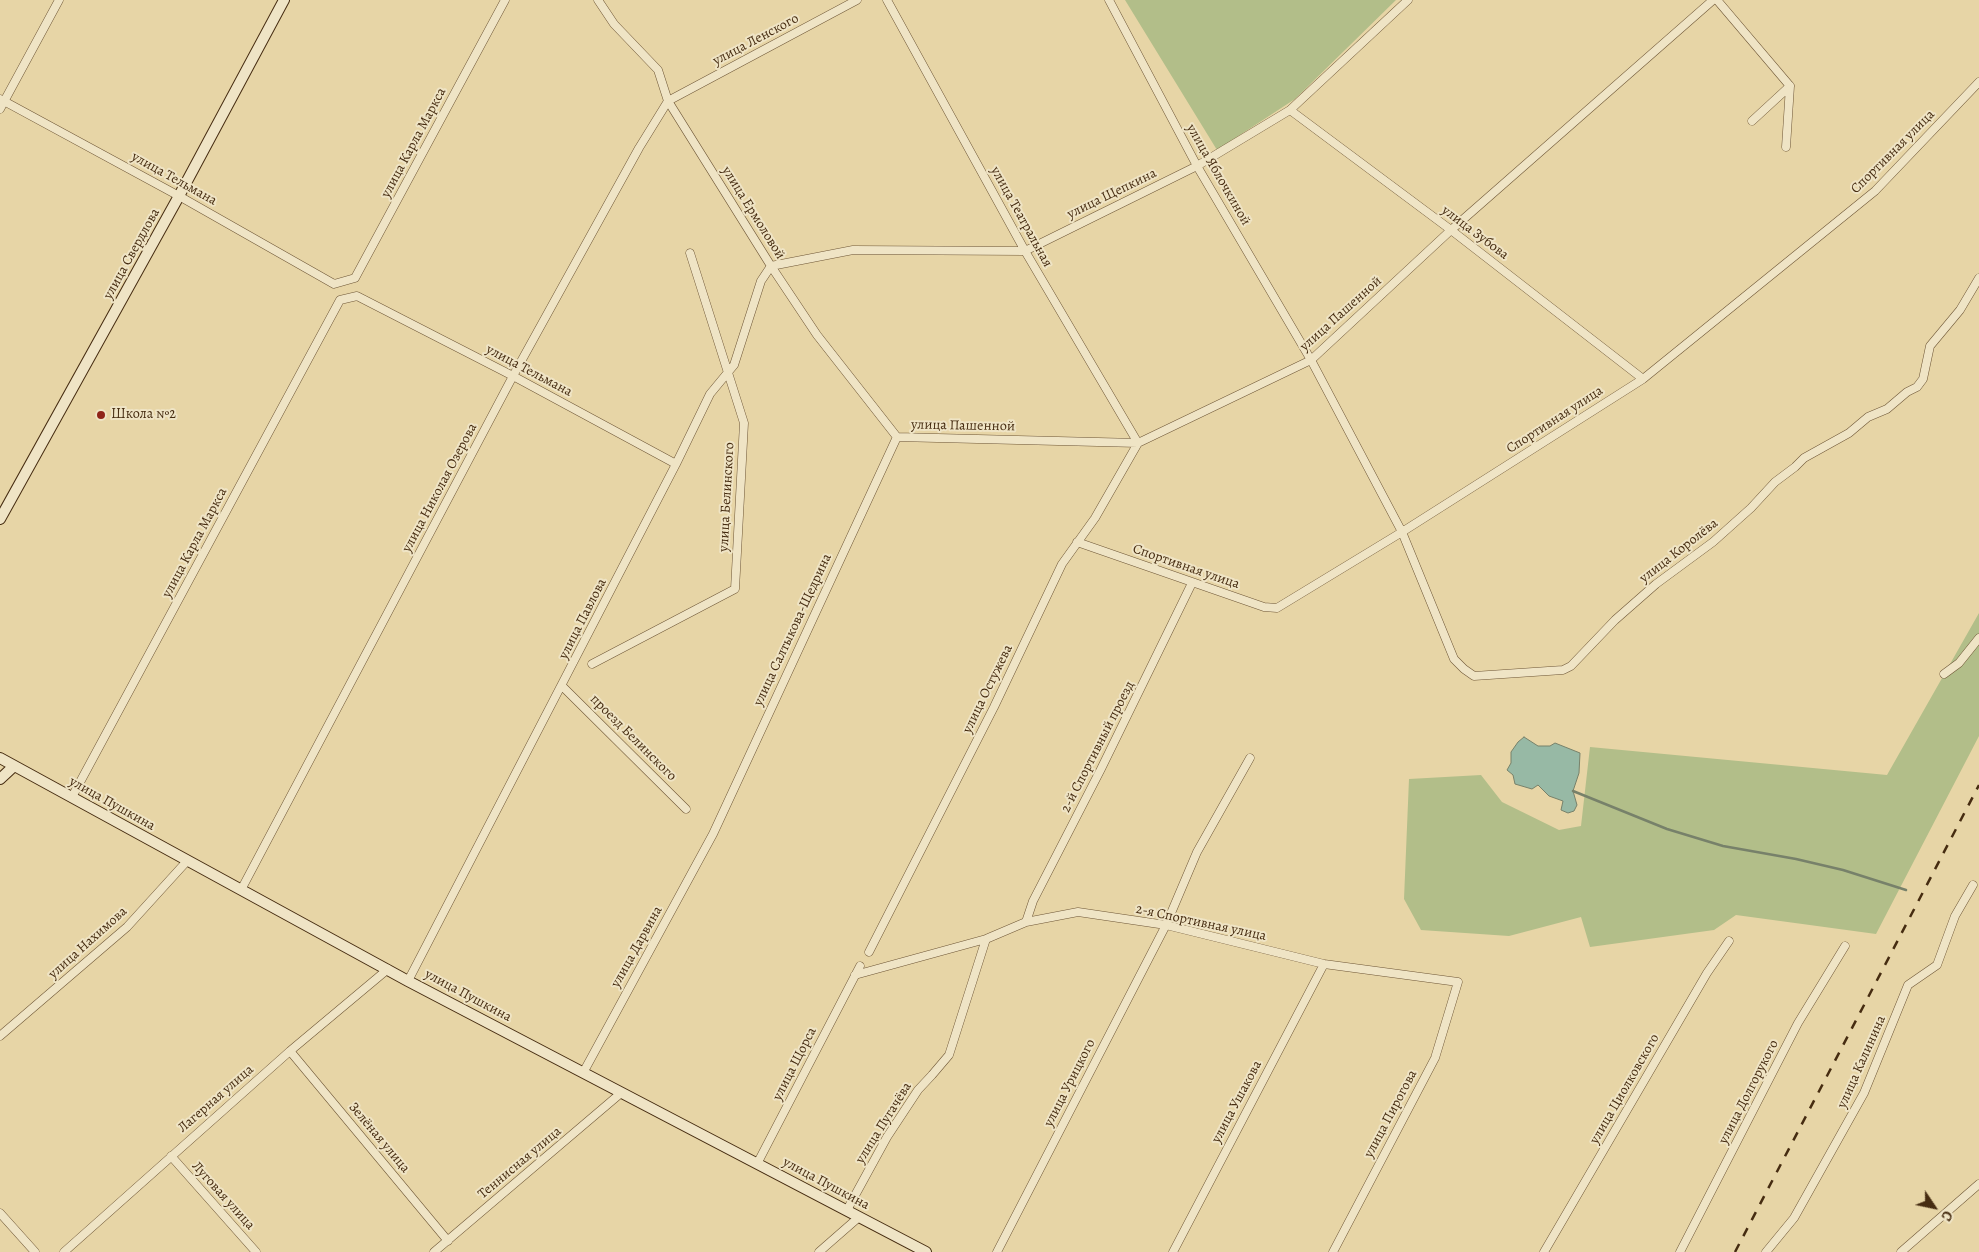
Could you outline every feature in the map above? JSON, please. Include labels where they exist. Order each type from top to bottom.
[{"type":"main road","name":"улица Свердлова","points":[[0,519],[180,196],[284,0]]},
{"type":"main road","name":"улица Пушкина","points":[[0,758],[408,981],[926,1252]]},
{"type":"main road","points":[[0,780],[14,766]]},
{"type":"street","points":[[0,109],[2,100],[59,0]]},
{"type":"street","name":"улица Карла Маркса","points":[[334,284],[355,278],[505,0]]},
{"type":"street","name":"улица Ермоловой","points":[[598,0],[614,24],[658,70],[668,101],[771,266],[817,335],[897,437]]},
{"type":"street","name":"улица Ленского","points":[[668,101],[857,0]]},
{"type":"street","name":"улица Театральная","points":[[886,0],[1025,251],[1138,443]]},
{"type":"street","name":"улица Яблочкиной","points":[[1110,0],[1197,166],[1310,360],[1402,532]]},
{"type":"street","name":"улица Щепкина","points":[[771,266],[853,250],[1025,251],[1197,166],[1290,110],[1408,0]]},
{"type":"street","name":"улица Пашенной","points":[[897,437],[1138,443],[1310,360],[1451,230],[1713,0]]},
{"type":"street","points":[[1717,0],[1790,86],[1786,147]]},
{"type":"street","name":"Спортивная улица","points":[[1077,542],[1264,607],[1277,608],[1402,532],[1643,379],[1875,191],[1979,82]]},
{"type":"street","points":[[1752,121],[1790,86]]},
{"type":"street","name":"улица Тельмана","points":[[2,100],[180,196],[334,284]]},
{"type":"street","name":"улица Николая Озерова","points":[[241,890],[513,376],[639,148],[668,101]]},
{"type":"street","name":"улица Зубова","points":[[1290,110],[1451,230],[1643,379]]},
{"type":"street","name":"улица Белинского","points":[[592,664],[735,589],[744,423],[690,253]]},
{"type":"street","name":"улица Павлова","points":[[408,981],[562,686],[710,394],[734,365],[761,281],[771,266]]},
{"type":"street","name":"улица Королёва","points":[[1402,532],[1445,641],[1454,659],[1464,669],[1474,676],[1484,677],[1563,670],[1571,666],[1615,620],[1656,584],[1713,542],[1751,508],[1775,482],[1804,458],[1849,433],[1868,417],[1887,409],[1907,392],[1917,388],[1923,379],[1930,346],[1960,310],[1979,278]]},
{"type":"street","name":"улица Тельмана","points":[[340,300],[357,296],[513,376],[676,464]]},
{"type":"street","name":"улица Карла Маркса","points":[[72,797],[340,300]]},
{"type":"street","name":"улица Салтыкова-Щедрина","points":[[713,834],[897,437]]},
{"type":"street","name":"улица Остужева","points":[[868,952],[994,707],[1062,564],[1095,518],[1138,443]]},
{"type":"street","name":"2-й Спортивный проезд","points":[[1026,922],[1033,901],[1101,769],[1192,583]]},
{"type":"street","points":[[1944,674],[1959,662],[1979,638]]},
{"type":"street","name":"проезд Белинского","points":[[562,686],[686,809]]},
{"type":"street","name":"улица Урицкого","points":[[997,1252],[1166,925],[1197,852],[1250,758]]},
{"type":"street","name":"улица Дарвина","points":[[583,1073],[713,834]]},
{"type":"street","name":"улица Нахимова","points":[[0,1036],[127,927],[187,861]]},
{"type":"street","name":"улица Калинина","points":[[1766,1252],[1794,1218],[1864,1093],[1908,984],[1937,965],[1955,916],[1973,885]]},
{"type":"street","name":"2-я Спортивная улица","points":[[855,975],[986,939],[1026,922],[1078,912],[1166,925],[1324,964],[1458,982]]},
{"type":"street","name":"улица Пугачёва","points":[[847,1210],[887,1137],[918,1090],[949,1054],[986,939]]},
{"type":"street","name":"улица Циолковского","points":[[1544,1252],[1708,972],[1729,941]]},
{"type":"street","name":"улица Долгорукого","points":[[1680,1252],[1798,1023],[1845,946]]},
{"type":"street","name":"улица Ушакова","points":[[1173,1252],[1324,964]]},
{"type":"street","points":[[855,975],[860,966]]},
{"type":"street","name":"Лагерная улица","points":[[64,1252],[290,1051],[388,969]]},
{"type":"street","name":"улица Щорса","points":[[757,1164],[855,975]]},
{"type":"street","name":"улица Пирогова","points":[[1333,1252],[1435,1058],[1458,982]]},
{"type":"street","name":"Зелёная улица","points":[[290,1051],[448,1241]]},
{"type":"street","name":"Теннисная улица","points":[[434,1252],[621,1093]]},
{"type":"street","name":"Луговая улица","points":[[171,1156],[256,1252]]},
{"type":"street","points":[[1901,1252],[1978,1186]]},
{"type":"street","points":[[0,1213],[35,1252]]},
{"type":"street","points":[[819,1252],[859,1217]]},
{"type":"green space","points":[[1125,0],[1396,0],[1295,99],[1217,150]]},
{"type":"green space","points":[[1979,613],[1979,736],[1876,934],[1736,915],[1714,930],[1590,947],[1581,917],[1509,936],[1421,930],[1404,899],[1409,779],[1481,775],[1502,802],[1559,830],[1581,826],[1590,747],[1887,775]]},
{"type":"shaded area","points":[[1524,737],[1538,746],[1550,746],[1555,743],[1580,753],[1579,773],[1573,791],[1577,805],[1574,811],[1568,813],[1561,810],[1563,801],[1549,796],[1538,785],[1532,789],[1515,784],[1513,775],[1507,770],[1511,763],[1511,752]]},
{"type":"waterway","points":[[1573,791],[1667,829],[1723,846],[1796,859],[1843,870],[1906,890]]},
{"type":"railway","points":[[1735,1252],[1979,785]]},
{"type":"place","name":"Школа №2","points":[[101,415]]}]
